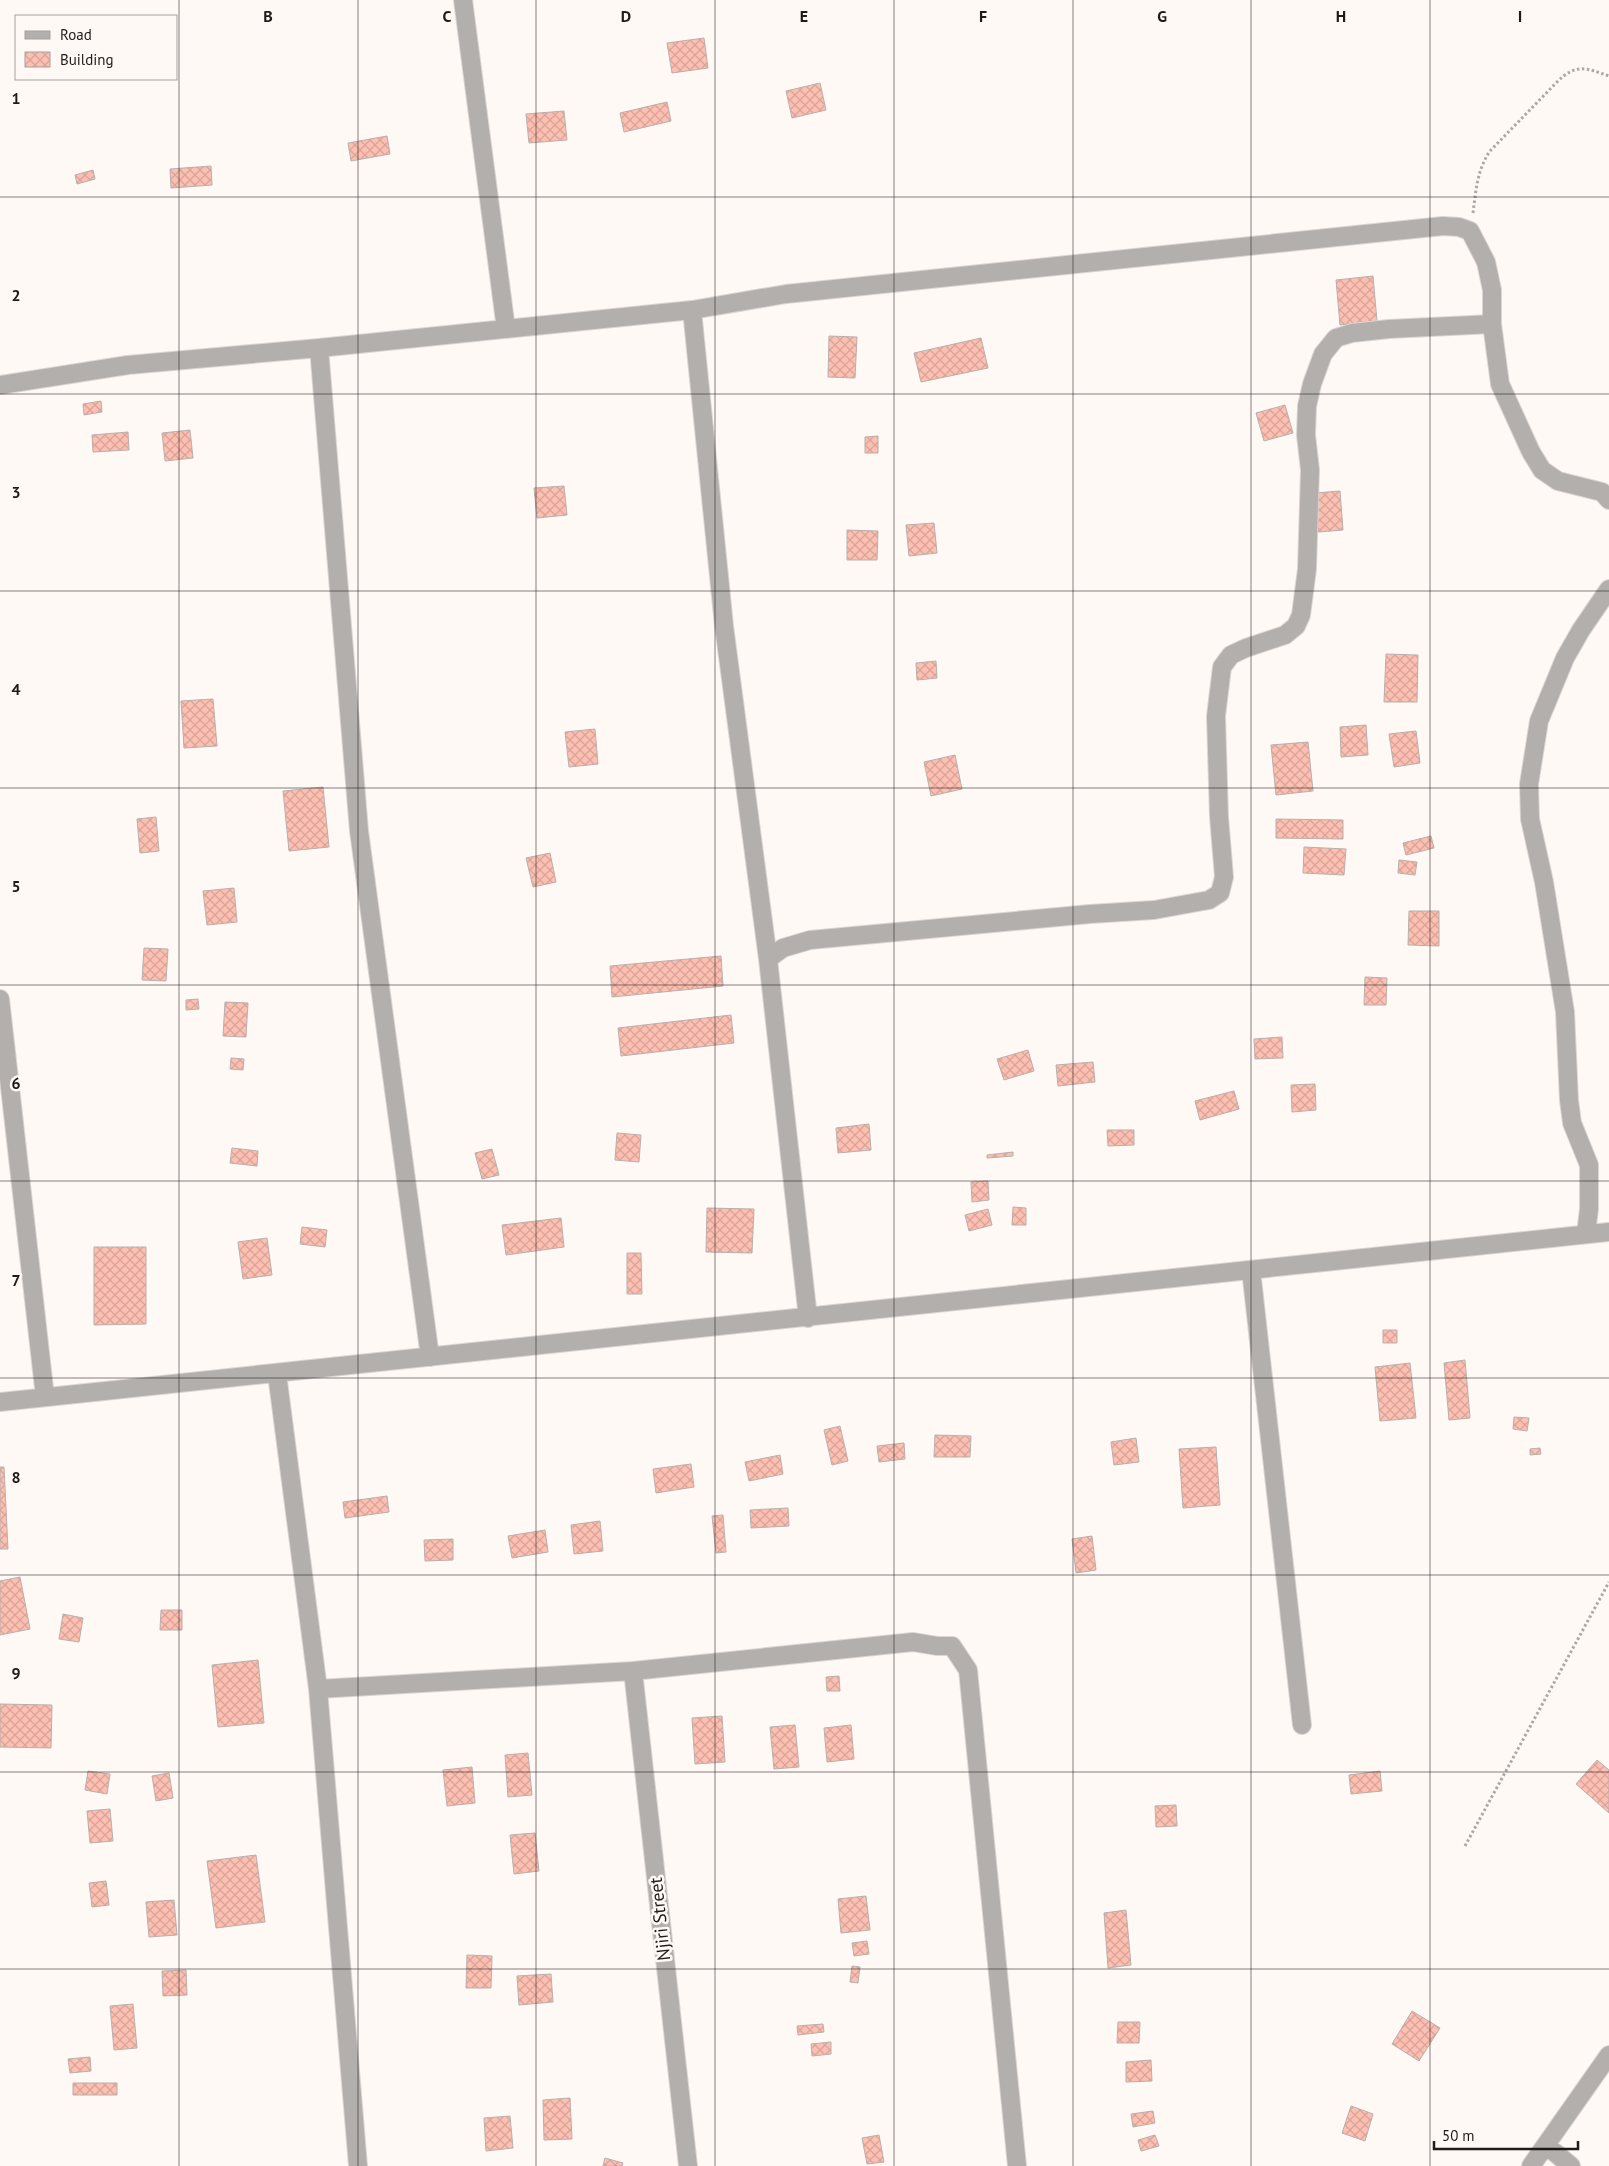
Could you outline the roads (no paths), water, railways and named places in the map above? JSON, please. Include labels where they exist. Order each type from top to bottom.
[{"type":"street","points":[[463,0],[506,329]]},
{"type":"street","points":[[0,385],[128,365],[319,348],[692,310],[786,294],[1275,242],[1443,226],[1459,227],[1470,231],[1486,262],[1492,290],[1492,324],[1500,384],[1531,452],[1542,470],[1558,481],[1602,492],[1609,500]]},
{"type":"street","points":[[692,310],[724,626],[768,959],[808,1318]]},
{"type":"street","points":[[768,959],[782,948],[810,940],[1090,914],[1154,910],[1209,900],[1220,893],[1224,877],[1219,817],[1216,716],[1222,667],[1231,655],[1285,635],[1296,626],[1301,615],[1307,569],[1310,470],[1306,435],[1307,406],[1312,384],[1323,354],[1336,338],[1352,333],[1389,329],[1492,324]]},
{"type":"street","points":[[319,348],[359,831],[430,1357]]},
{"type":"street","points":[[1586,1234],[1589,1209],[1589,1165],[1572,1124],[1565,1012],[1544,882],[1530,819],[1529,784],[1539,721],[1565,658],[1581,630],[1609,589]]},
{"type":"street","points":[[0,999],[45,1397]]},
{"type":"street","points":[[0,1402],[1609,1232]]},
{"type":"street","points":[[1251,1270],[1302,1725]]},
{"type":"street","points":[[277,1374],[318,1689],[358,2166]]},
{"type":"street","points":[[318,1689],[633,1671],[913,1642],[937,1646],[952,1646],[968,1670],[1017,2166]]},
{"type":"street","name":"Njiri Street","points":[[633,1671],[688,2166]]},
{"type":"street","points":[[1531,2166],[1547,2146],[1609,2055]]},
{"type":"street","points":[[1547,2146],[1571,2166]]}]
